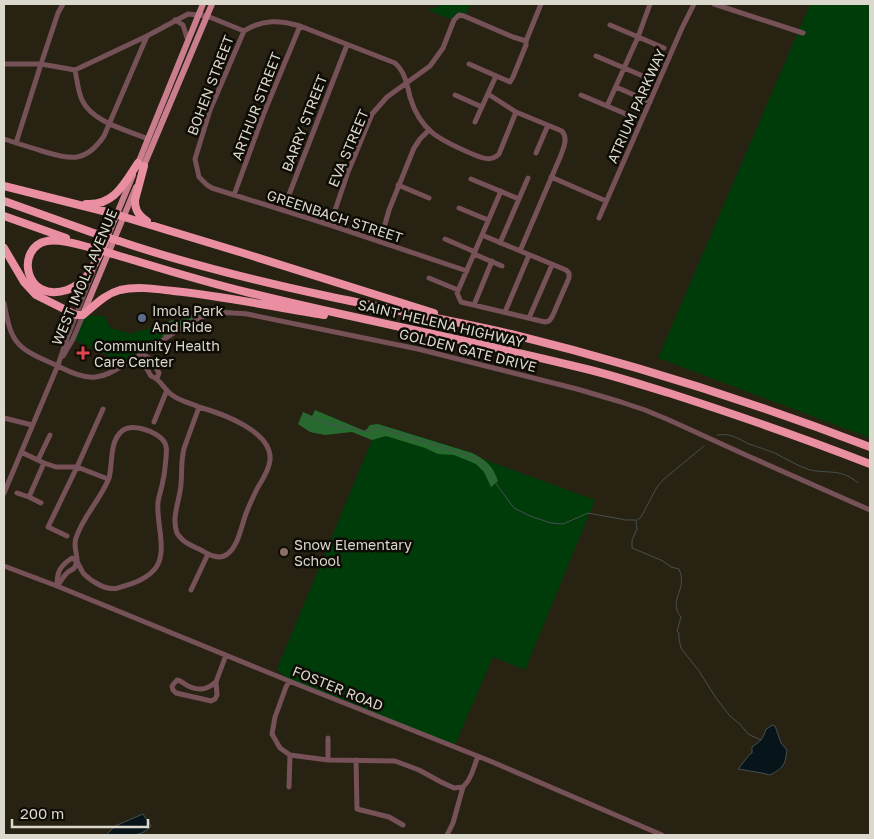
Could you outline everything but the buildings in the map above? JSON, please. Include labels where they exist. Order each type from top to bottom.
[{"type":"highway","points":[[71,203],[90,204],[103,202],[115,195],[141,165]]},
{"type":"highway","points":[[141,165],[135,200],[136,208],[139,216],[155,226]]},
{"type":"highway","points":[[4,186],[155,226],[474,326]]},
{"type":"highway","name":"SAINT HELENA HIGHWAY","points":[[4,201],[103,239],[119,241],[173,258],[259,281],[474,326],[584,353],[695,385],[772,410],[870,446]]},
{"type":"highway","name":"SAINT HELENA HIGHWAY","points":[[4,216],[96,249],[190,278],[578,367],[653,388],[766,425],[870,464]]},
{"type":"highway","points":[[96,249],[58,241],[41,243],[33,249],[30,255],[28,274],[33,283],[43,290],[52,293],[70,288],[80,283],[87,276],[103,239]]},
{"type":"highway","points":[[4,248],[24,282],[36,296],[79,315],[109,294],[129,288],[154,289],[216,296],[460,339]]},
{"type":"main road","name":"WEST IMOLA AVENUE","points":[[141,165],[148,139],[203,4]]},
{"type":"main road","name":"WEST IMOLA AVENUE","points":[[79,315],[141,165],[212,4]]},
{"type":"main road","name":"WEST IMOLA AVENUE","points":[[103,239],[120,216]]},
{"type":"street","points":[[16,143],[58,13],[63,4]]},
{"type":"street","points":[[469,64],[510,82],[541,4]]},
{"type":"street","points":[[607,106],[638,37],[650,4]]},
{"type":"street","name":"ATRIUM PARKWAY","points":[[599,218],[694,4]]},
{"type":"street","points":[[714,4],[803,33]]},
{"type":"street","points":[[4,64],[41,64],[75,70],[147,36],[188,14],[207,16],[244,30],[268,21],[287,22],[395,63],[404,74],[414,111],[420,121],[429,130],[456,147],[488,160],[495,158],[499,154],[516,112]]},
{"type":"street","name":"EVA STREET","points":[[330,225],[348,172],[372,114],[387,97],[430,66],[443,48],[454,20],[459,16],[464,16],[526,41]]},
{"type":"street","points":[[175,20],[183,25],[188,41]]},
{"type":"street","points":[[610,25],[664,48]]},
{"type":"street","name":"ARTHUR STREET","points":[[234,195],[264,114],[300,26]]},
{"type":"street","name":"BOHEN STREET","points":[[199,177],[195,160],[198,148],[210,110],[244,30]]},
{"type":"street","points":[[4,139],[68,158],[80,157],[96,148],[104,136],[147,36]]},
{"type":"street","name":"BARRY STREET","points":[[283,210],[347,45]]},
{"type":"street","points":[[596,56],[650,79]]},
{"type":"street","points":[[75,70],[79,90],[86,106],[96,117],[148,139]]},
{"type":"street","points":[[475,122],[496,76]]},
{"type":"street","points":[[616,87],[650,102]]},
{"type":"street","points":[[488,94],[516,112],[562,131],[565,135],[565,143],[520,251]]},
{"type":"street","points":[[455,95],[482,107]]},
{"type":"street","points":[[581,95],[633,117]]},
{"type":"street","points":[[536,153],[548,125]]},
{"type":"street","points":[[380,242],[389,210],[414,148],[429,130]]},
{"type":"street","name":"GREENBACH STREET","points":[[199,177],[212,188],[467,271]]},
{"type":"street","points":[[551,177],[606,201]]},
{"type":"street","points":[[500,243],[528,178]]},
{"type":"street","points":[[471,179],[519,199]]},
{"type":"street","points":[[398,186],[429,198]]},
{"type":"street","points":[[482,235],[566,270],[569,273],[569,278],[549,321],[545,322],[461,302],[457,293],[467,271],[488,220],[501,191]]},
{"type":"street","points":[[459,208],[488,220]]},
{"type":"street","name":"WEST IMOLA AVENUE","points":[[4,493],[79,315],[103,239]]},
{"type":"street","points":[[445,239],[502,266]]},
{"type":"street","points":[[505,312],[529,255]]},
{"type":"street","points":[[474,305],[492,262]]},
{"type":"street","points":[[529,318],[552,265]]},
{"type":"street","points":[[429,278],[458,290]]},
{"type":"street","name":"GOLDEN GATE DRIVE","points":[[4,302],[10,332],[22,347],[30,353],[77,374],[94,378],[103,376],[142,354],[194,320],[206,315],[232,312],[247,314],[428,351],[577,389],[645,410],[870,510]]},
{"type":"street","points":[[142,354],[144,364],[151,376],[158,378],[171,395],[199,408],[220,414],[248,428],[262,438],[269,450],[270,459],[267,472],[247,510],[235,546],[225,556],[218,557],[208,554],[186,543],[177,532],[175,520],[181,486],[182,453],[199,408]]},
{"type":"street","points":[[142,354],[151,359],[159,373],[158,378]]},
{"type":"street","points":[[154,422],[167,390]]},
{"type":"street","points":[[67,536],[48,527],[103,409]]},
{"type":"street","points":[[4,418],[32,425]]},
{"type":"street","points":[[127,427],[148,430],[163,440],[166,446],[164,478],[158,504],[160,555],[158,564],[152,572],[140,579],[111,589],[91,580],[77,561],[74,545],[86,516],[108,479],[117,437],[127,427]]},
{"type":"street","points":[[29,497],[50,436]]},
{"type":"street","points":[[22,452],[56,467],[77,466],[108,479]]},
{"type":"street","points":[[17,494],[41,503]]},
{"type":"street","points":[[191,590],[208,554]]},
{"type":"street","points":[[57,586],[57,578],[62,564],[72,558],[77,561]]},
{"type":"street","points":[[57,586],[62,582],[64,576],[74,568],[77,561]]},
{"type":"street","name":"FOSTER ROAD","points":[[4,566],[478,756],[662,835]]},
{"type":"street","points":[[216,682],[208,689],[187,685],[177,680],[172,686],[176,693],[211,701],[217,695],[216,682],[226,655]]},
{"type":"street","points":[[290,681],[275,717],[272,734],[280,748],[290,755],[328,760],[395,761],[419,770],[454,788],[463,787]]},
{"type":"street","points":[[328,738],[328,760]]},
{"type":"street","points":[[289,787],[290,755]]},
{"type":"street","points":[[447,835],[453,823],[463,787],[472,773],[478,756]]},
{"type":"street","points":[[356,760],[357,809],[389,817],[403,825]]},
{"type":"green space","points":[[446,4],[472,4],[464,16],[459,16],[454,20],[427,10]]},
{"type":"green space","points":[[810,4],[870,4],[870,438],[658,358]]},
{"type":"green space","points":[[208,306],[247,314],[206,315],[164,340],[159,325],[173,320],[176,323]]},
{"type":"green space","points":[[83,315],[104,316],[111,328],[132,334],[135,331],[159,325],[164,340],[126,364],[73,339]]},
{"type":"green space","points":[[315,410],[365,431],[370,425],[378,424],[472,453],[488,464],[494,471],[498,481],[491,487],[484,472],[476,464],[454,455],[438,454],[386,436],[372,440],[352,432],[325,435],[310,432],[298,424],[303,412],[312,416]]},
{"type":"green space","points":[[392,428],[472,453],[483,459],[595,500],[525,670],[493,657],[454,747],[289,681],[277,669],[372,440]]},
{"type":"shaded area","points":[[773,725],[781,743],[787,750],[783,766],[770,775],[738,769],[752,753],[752,747],[764,736],[766,729]]},
{"type":"shaded area","points":[[143,814],[151,826],[147,830],[136,835],[106,835],[115,826]]},
{"type":"waterway","points":[[306,416],[329,424],[370,432],[373,429],[381,428],[477,459],[484,465],[514,508],[551,523],[563,524],[588,513],[636,520],[637,529],[632,540],[632,548],[679,569],[682,581],[676,605],[681,617],[677,631],[681,648],[730,716],[748,734],[761,740]]},
{"type":"waterway","points":[[717,435],[734,436],[810,470],[840,473],[858,483]]},
{"type":"waterway","points":[[637,520],[641,517],[657,487],[664,479],[704,446]]},
{"type":"place","name":"Imola Park And Ride","points":[[142,318]]},
{"type":"place","name":"Community Health Care Center","points":[[83,353]]},
{"type":"place","name":"Snow Elementary School","points":[[284,552]]}]
